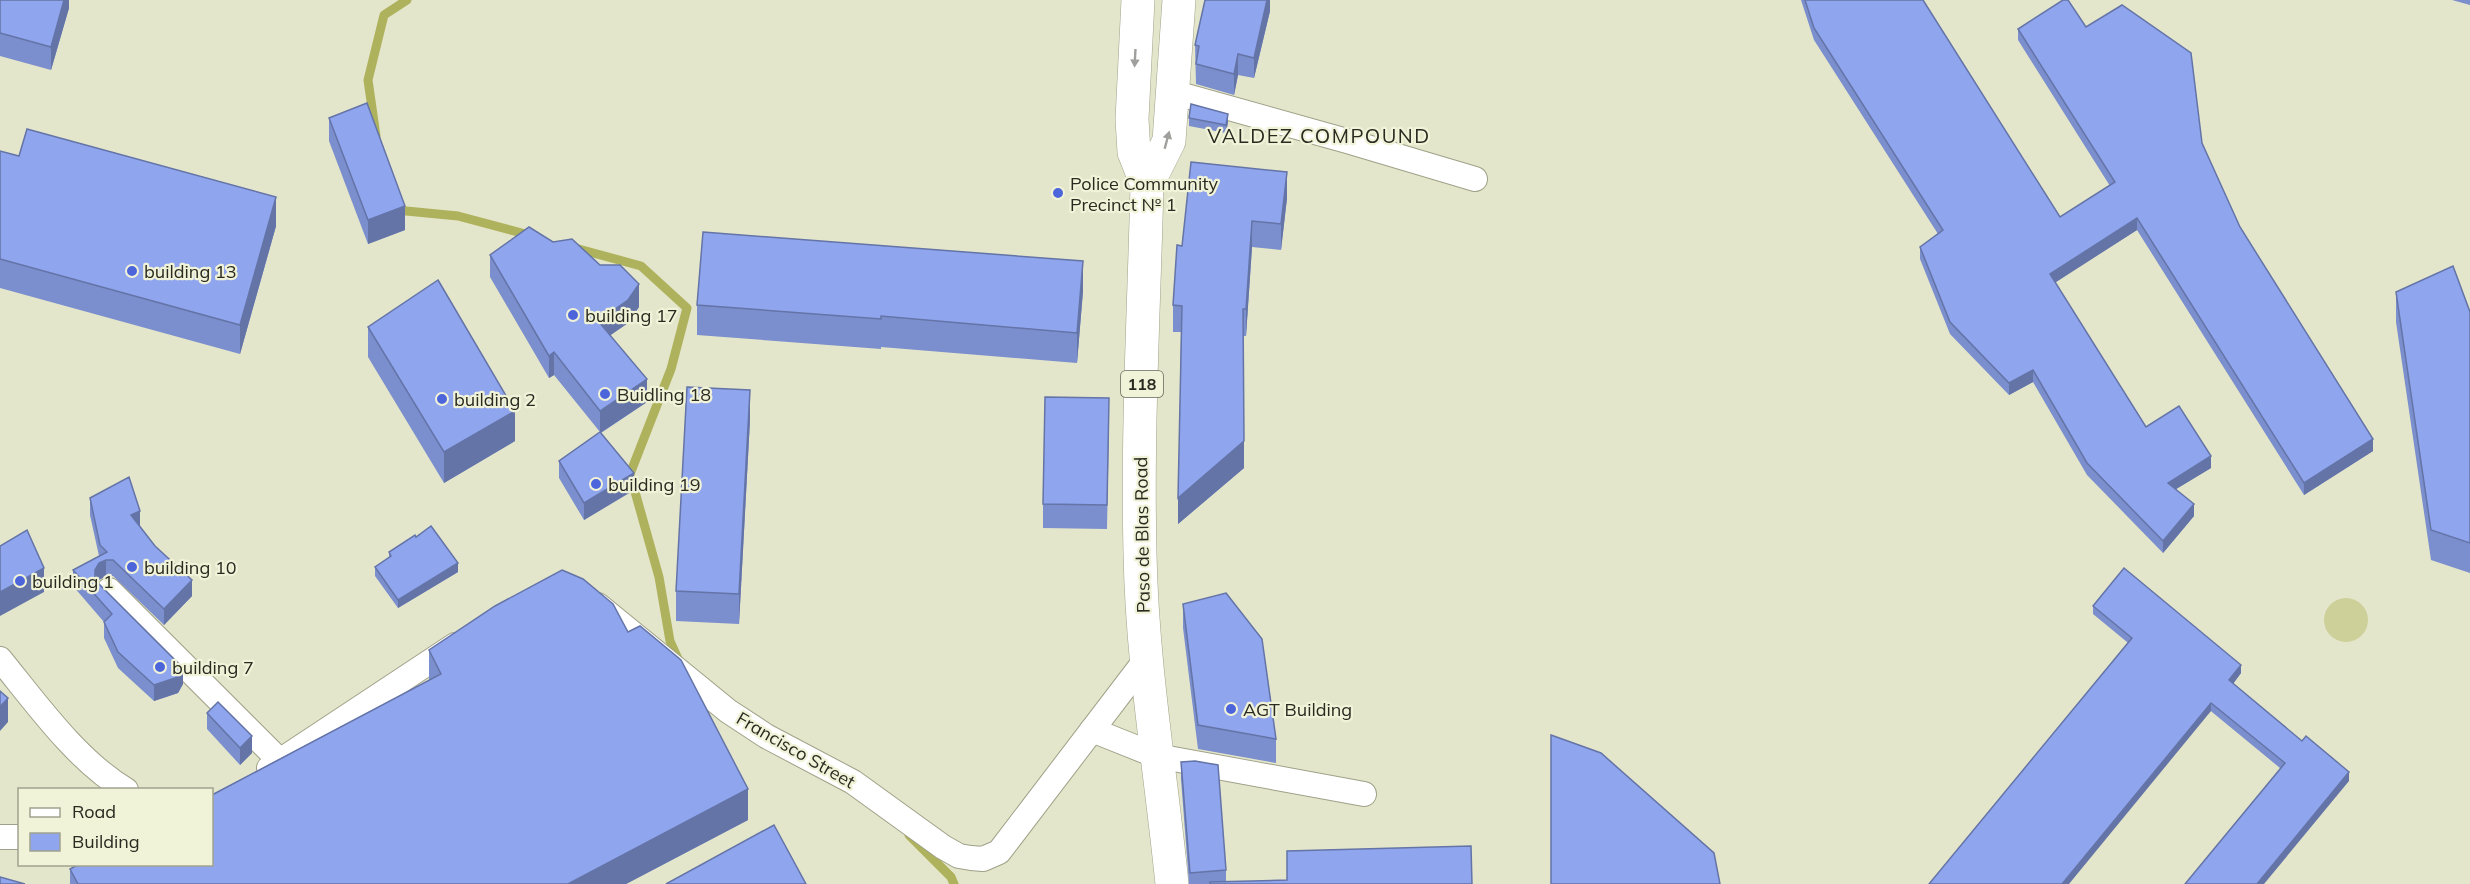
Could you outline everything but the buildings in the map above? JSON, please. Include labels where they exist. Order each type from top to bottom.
[{"type":"main road","name":"Paso de Blas Road","points":[[1138,0],[1132,119],[1134,152],[1148,185]]},
{"type":"main road","name":"Paso de Blas Road","points":[[1172,884],[1147,658],[1140,554],[1139,482],[1148,185],[1169,141],[1179,0]]},
{"type":"street","points":[[1172,93],[1475,179]]},
{"type":"street","name":"Francisco Street","points":[[581,589],[728,711],[766,736],[853,782],[959,856],[983,859],[999,852],[1147,658]]},
{"type":"street","points":[[109,591],[280,761]]},
{"type":"street","points":[[250,780],[470,635]]},
{"type":"street","points":[[0,659],[66,736],[106,778],[124,788]]},
{"type":"street","points":[[1092,730],[1157,756],[1364,794]]},
{"type":"street","points":[[0,837],[18,837]]},
{"type":"green space","points":[[2346,598],[2361,605],[2368,620],[2361,635],[2346,642],[2331,635],[2324,620],[2331,605]]},
{"type":"waterway","points":[[376,136],[368,80],[384,15],[407,0]]},
{"type":"waterway","points":[[395,207],[396,210],[458,216],[533,236]]},
{"type":"waterway","points":[[575,248],[641,266],[687,308],[671,369],[630,474],[659,577],[670,641],[680,663]]},
{"type":"waterway","points":[[909,835],[951,877],[954,884]]},
{"type":"place","name":"Police Community Precinct № 1","points":[[1058,193]]},
{"type":"place","name":"building 13","points":[[132,271]]},
{"type":"place","name":"building 17","points":[[573,315]]},
{"type":"place","name":"Buidling 18","points":[[605,394]]},
{"type":"place","name":"building 2","points":[[442,399]]},
{"type":"place","name":"building 19","points":[[596,484]]},
{"type":"place","name":"building 10","points":[[132,567]]},
{"type":"place","name":"building 1","points":[[20,581]]},
{"type":"place","name":"building 7","points":[[160,667]]},
{"type":"place","name":"AGT Building","points":[[1231,709]]},
{"type":"district","name":"VALDEZ COMPOUND","points":[[1319,135]]}]
